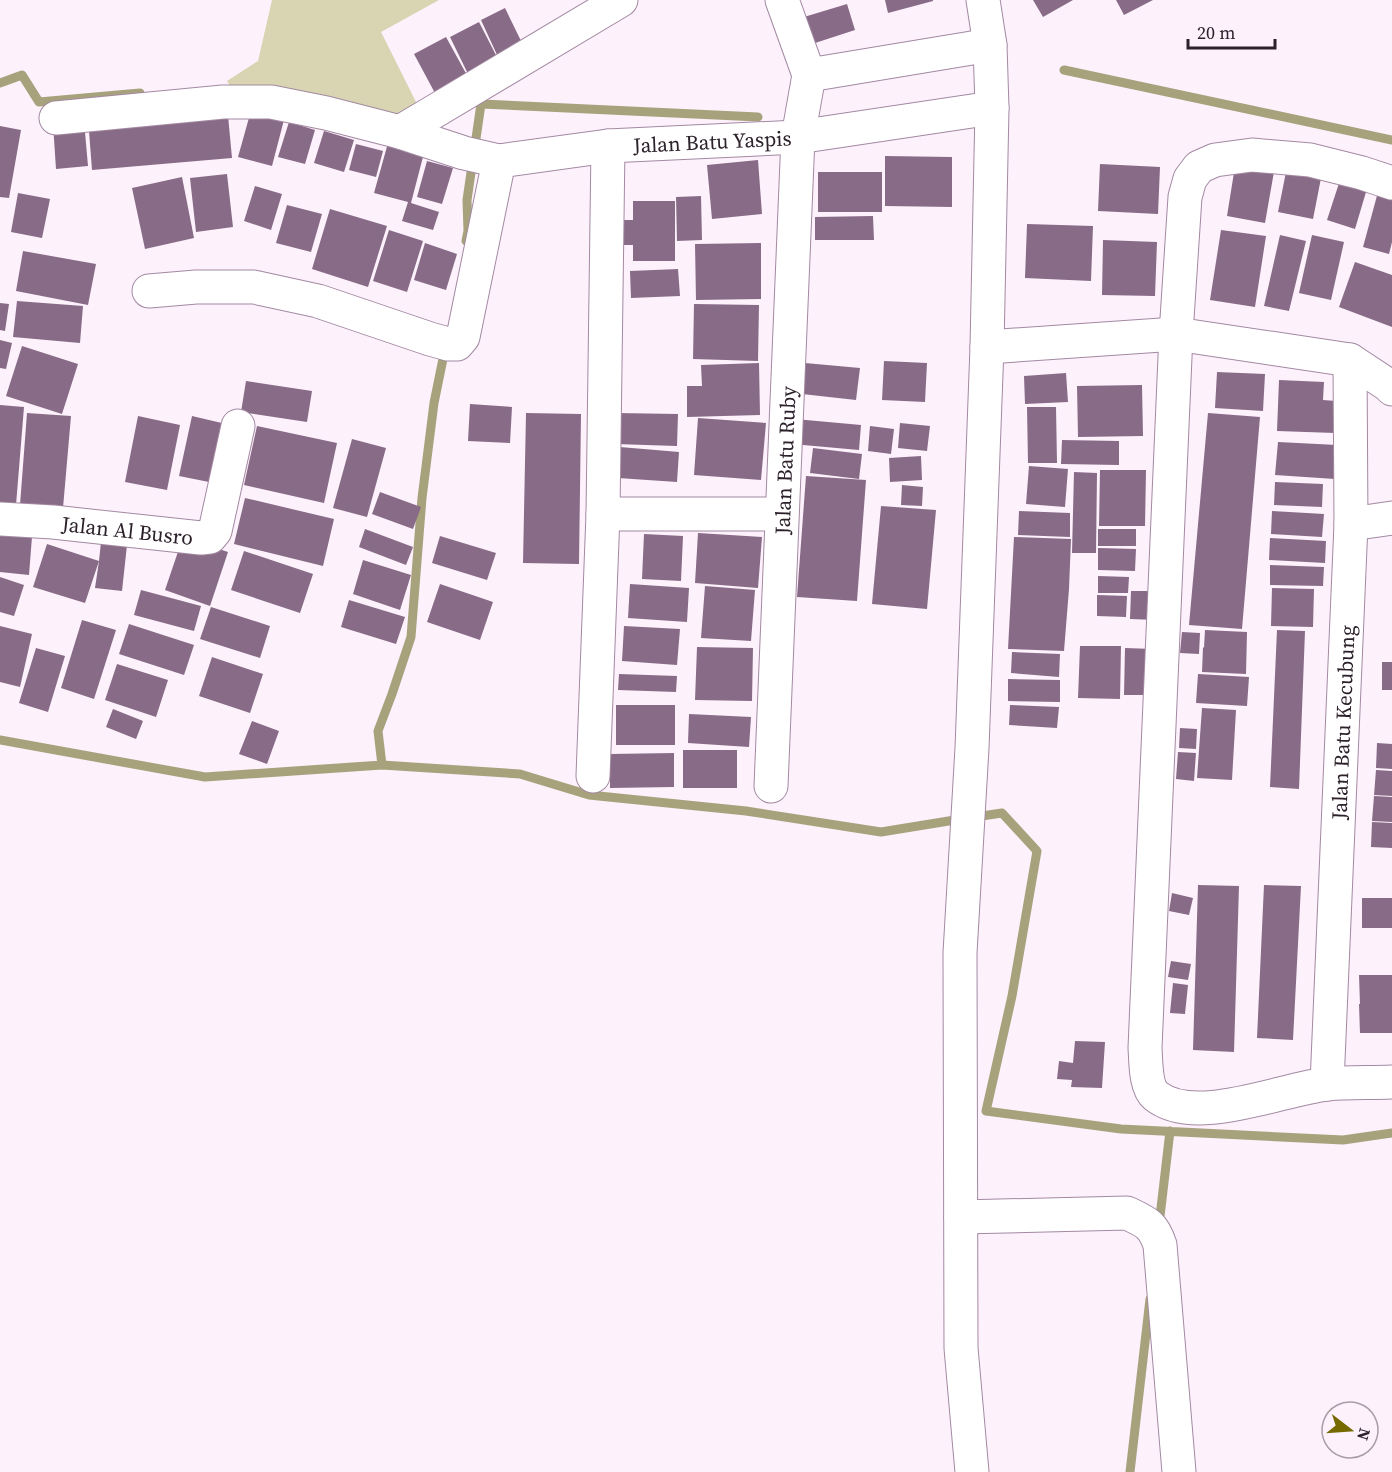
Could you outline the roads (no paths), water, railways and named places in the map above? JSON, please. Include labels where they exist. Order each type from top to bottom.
[{"type":"street","points":[[400,132],[621,0]]},
{"type":"street","name":"Jalan Batu Yaspis","points":[[482,158],[608,146],[798,137],[809,75],[782,0]]},
{"type":"street","points":[[972,1472],[961,1348],[960,953],[972,748],[987,347],[992,108],[990,45],[983,0]]},
{"type":"street","points":[[809,75],[990,45]]},
{"type":"street","points":[[56,118],[223,102],[271,102],[400,132],[482,158],[463,337],[457,344],[439,342],[318,301],[254,287],[196,287],[149,291]]},
{"type":"street","points":[[798,137],[992,108]]},
{"type":"street","name":"Jalan Batu Ruby","points":[[771,786],[798,137]]},
{"type":"street","points":[[593,776],[603,514],[608,146]]},
{"type":"street","points":[[1392,183],[1311,160],[1252,155],[1215,160],[1199,167],[1190,179],[1185,197],[1176,334],[1145,1048],[1147,1078],[1154,1095],[1171,1105],[1192,1108],[1217,1107],[1327,1084],[1392,1082]]},
{"type":"street","points":[[987,347],[1176,334],[1350,360],[1392,389]]},
{"type":"street","name":"Jalan Batu Kecubung","points":[[1327,1084],[1351,524],[1350,360]]},
{"type":"street","name":"Jalan Al Busro","points":[[0,519],[210,537],[215,531],[238,426]]},
{"type":"street","points":[[603,514],[781,514]]},
{"type":"street","points":[[1351,524],[1392,518]]},
{"type":"street","points":[[961,1217],[1127,1213],[1145,1222],[1155,1231],[1160,1245],[1179,1472]]},
{"type":"waterway","points":[[1064,70],[1392,140]]},
{"type":"waterway","points":[[0,83],[22,75],[39,102],[140,93]]},
{"type":"waterway","points":[[466,241],[467,200],[481,104],[758,117]]},
{"type":"waterway","points":[[0,740],[205,777],[382,765],[378,731],[411,637],[422,498],[434,403],[445,349]]},
{"type":"waterway","points":[[382,765],[520,774],[589,795],[746,811],[881,832],[961,819]]},
{"type":"waterway","points":[[975,817],[1002,813],[1037,851],[1012,996],[986,1111],[1121,1129],[1343,1140],[1392,1133]]},
{"type":"waterway","points":[[1159,1225],[1170,1131]]},
{"type":"waterway","points":[[1130,1472],[1150,1299]]}]
